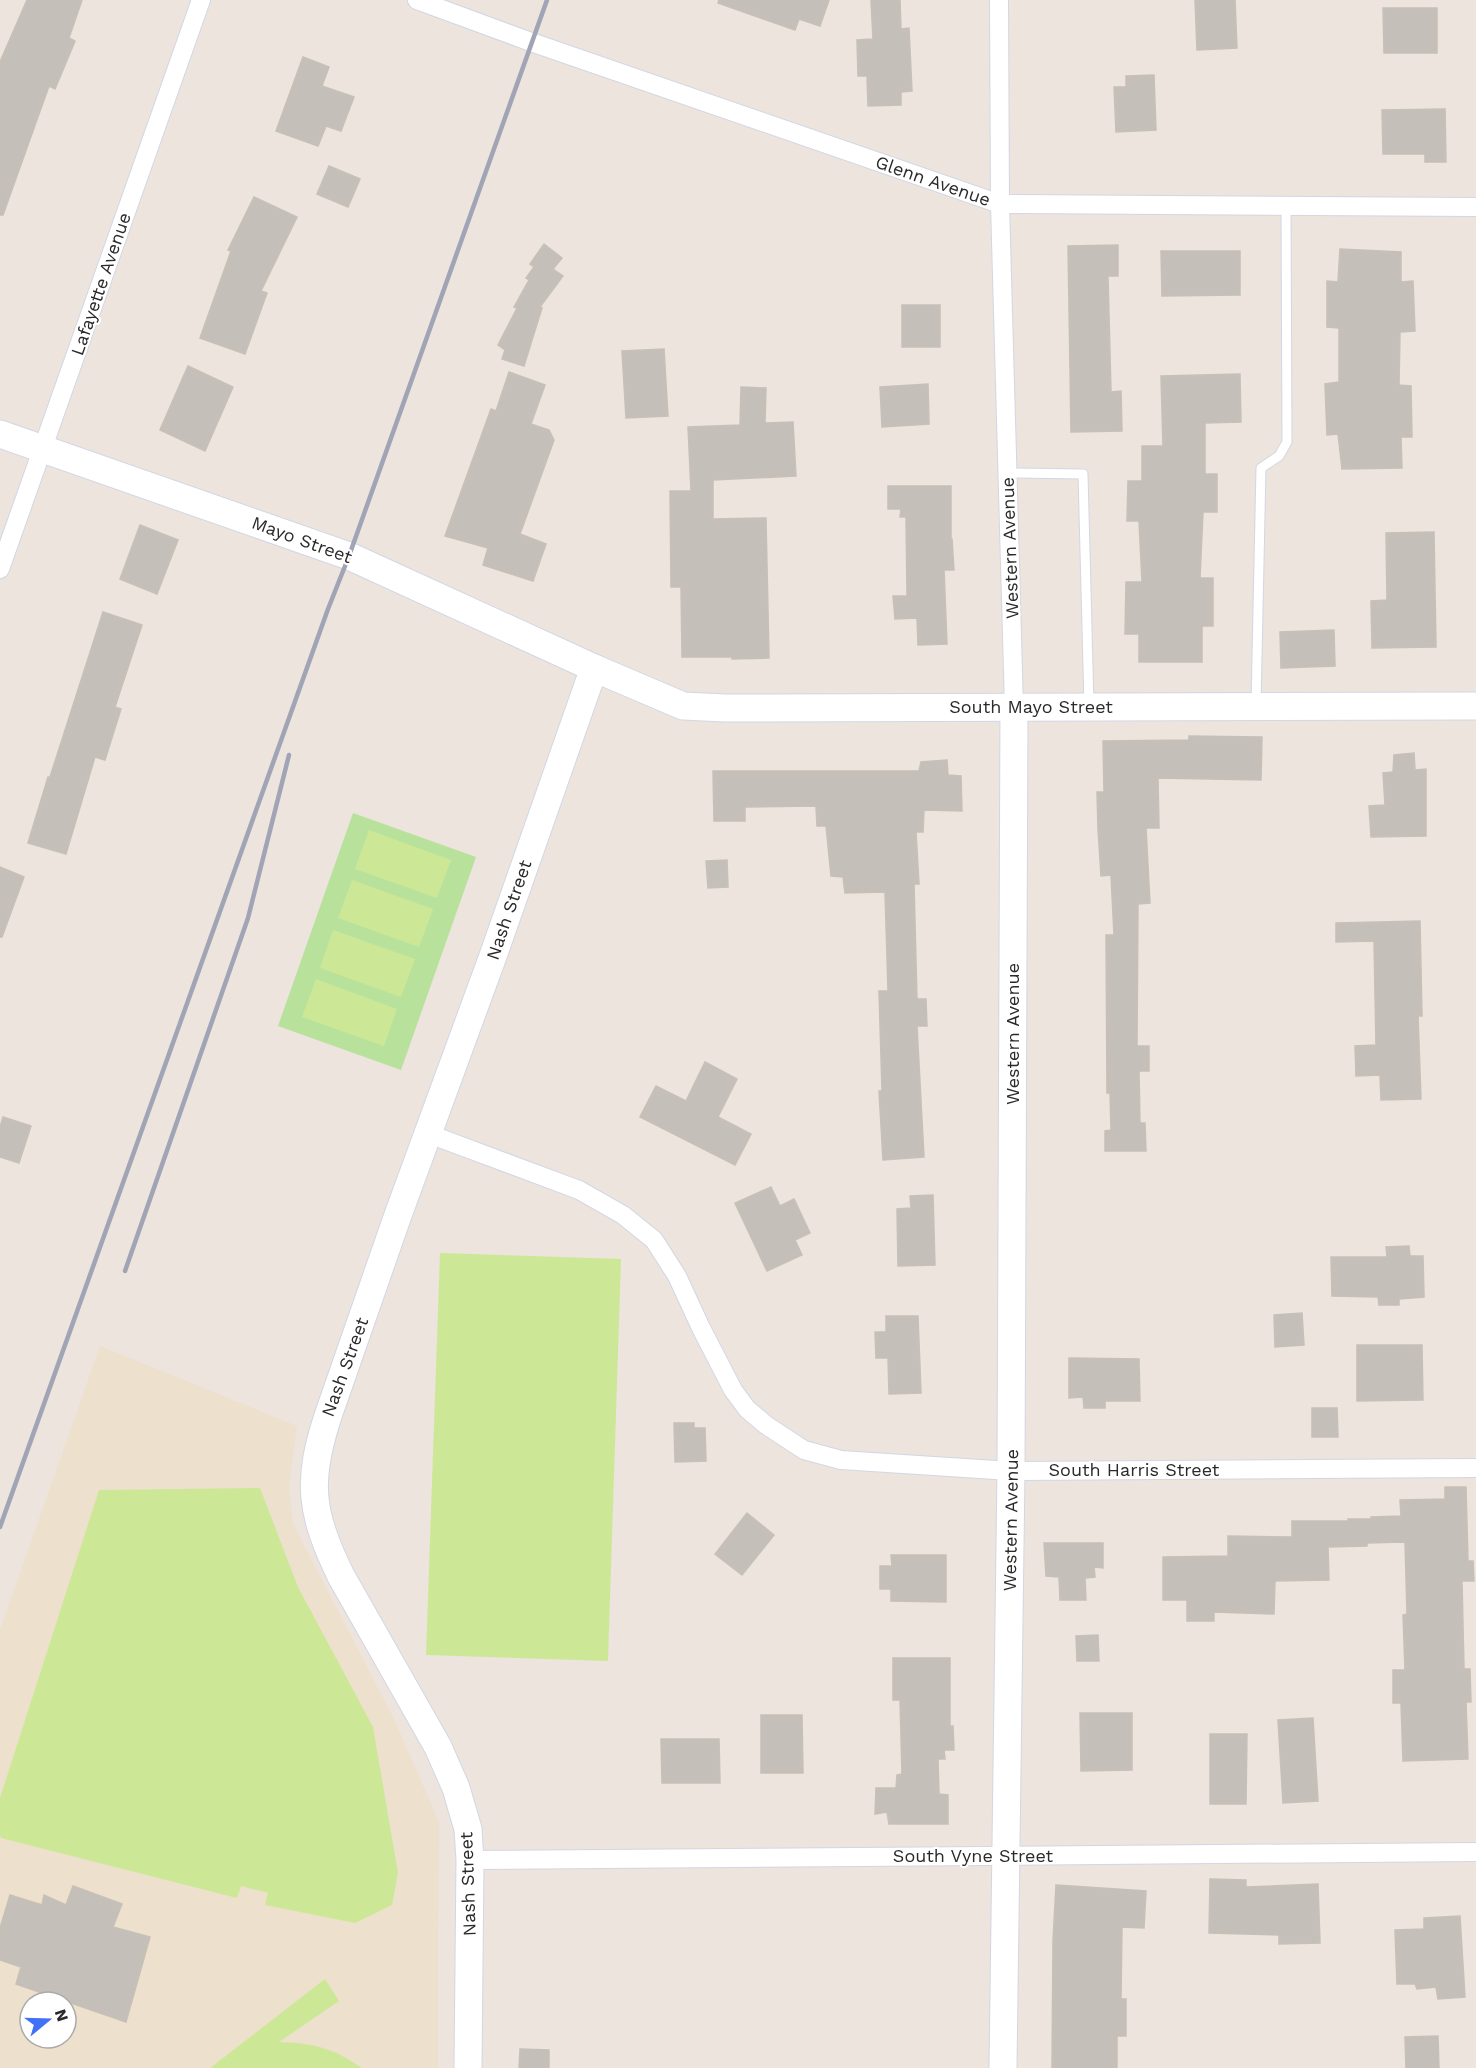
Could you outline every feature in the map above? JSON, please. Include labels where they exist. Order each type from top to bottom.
[{"type":"street","name":"Lafayette Avenue","points":[[0,569],[201,0]]},
{"type":"street","name":"Glenn Avenue","points":[[417,0],[543,46],[1000,204],[1476,207]]},
{"type":"street","name":"Western Avenue","points":[[999,0],[1000,204],[1014,708],[1011,1471],[1003,2068]]},
{"type":"street","name":"Mayo Street","points":[[0,434],[349,556],[594,668]]},
{"type":"street","name":"South Mayo Street","points":[[594,668],[683,706],[725,708],[1476,706]]},
{"type":"street","name":"Nash Street","points":[[468,2068],[470,1860],[468,1829],[456,1788],[438,1747],[341,1576],[319,1525],[314,1500],[314,1474],[319,1441],[594,668]]},
{"type":"street","name":"South Harris Street","points":[[429,1134],[579,1190],[623,1215],[654,1240],[677,1276],[733,1390],[754,1414],[804,1450],[841,1461],[1011,1471],[1476,1468]]},
{"type":"street","name":"South Vyne Street","points":[[470,1860],[1476,1852]]},
{"type":"lane","points":[[1256,707],[1261,468],[1279,456],[1287,442],[1286,206]]},
{"type":"lane","points":[[1008,473],[1083,474],[1089,707]]},
{"type":"shaded area","points":[[100,1346],[297,1426],[289,1486],[293,1524],[395,1721],[439,1822],[438,2068],[0,2068],[0,1630]]},
{"type":"green space","points":[[353,813],[476,857],[401,1070],[278,1026]]},
{"type":"green space","points":[[369,830],[451,860],[437,898],[355,869]]},
{"type":"green space","points":[[352,880],[433,909],[419,947],[338,918]]},
{"type":"green space","points":[[333,930],[415,959],[401,997],[320,968]]},
{"type":"green space","points":[[316,979],[397,1009],[384,1046],[302,1017]]},
{"type":"green space","points":[[440,1253],[621,1259],[608,1661],[426,1655]]},
{"type":"green space","points":[[260,1488],[298,1587],[373,1727],[398,1873],[392,1905],[355,1923],[265,1905],[268,1893],[241,1886],[237,1898],[1,1838],[0,1835],[0,1798],[99,1490]]},
{"type":"green space","points":[[325,1979],[339,2001],[279,2042],[323,2048],[362,2068],[210,2068]]},
{"type":"building","points":[[27,0],[82,0],[69,38],[75,41],[55,89],[49,86],[3,215],[0,215],[0,62]]},
{"type":"building","points":[[719,0],[829,0],[820,26],[799,19],[795,30],[718,3]]},
{"type":"building","points":[[871,0],[900,0],[901,29],[909,28],[912,91],[901,92],[901,105],[868,106],[867,76],[858,76],[857,40],[873,39]]},
{"type":"building","points":[[1195,0],[1235,0],[1237,48],[1197,50]]},
{"type":"building","points":[[1383,8],[1437,8],[1437,53],[1384,53]]},
{"type":"building","points":[[303,57],[329,67],[322,86],[354,97],[341,131],[326,126],[318,146],[276,131]]},
{"type":"building","points":[[1154,75],[1156,130],[1116,132],[1114,87],[1126,87],[1126,76]]},
{"type":"building","points":[[1445,109],[1446,162],[1425,162],[1425,154],[1383,154],[1382,110]]},
{"type":"building","points":[[329,166],[360,179],[348,207],[317,194]]},
{"type":"building","points":[[254,197],[297,217],[261,291],[267,293],[245,354],[200,338],[231,251],[228,250]]},
{"type":"building","points":[[544,244],[562,258],[553,269],[563,276],[540,307],[542,308],[524,366],[502,359],[505,350],[498,345],[517,308],[514,307],[529,280],[526,278],[534,267],[530,264]]},
{"type":"building","points":[[1118,245],[1118,276],[1108,276],[1111,392],[1121,391],[1122,431],[1071,432],[1068,246]]},
{"type":"building","points":[[1340,249],[1401,252],[1401,282],[1413,281],[1415,331],[1400,332],[1399,385],[1411,386],[1412,437],[1401,437],[1402,468],[1342,469],[1338,434],[1327,435],[1325,384],[1339,382],[1339,328],[1327,327],[1327,281],[1338,282]]},
{"type":"building","points":[[1161,251],[1240,251],[1240,295],[1162,296]]},
{"type":"building","points":[[902,305],[940,305],[940,347],[902,347]]},
{"type":"building","points":[[664,349],[668,416],[626,418],[622,351]]},
{"type":"building","points":[[188,366],[233,387],[205,451],[160,430]]},
{"type":"building","points":[[509,372],[545,385],[531,424],[549,430],[554,440],[520,534],[546,544],[533,581],[483,565],[488,548],[445,536],[491,409],[496,411]]},
{"type":"building","points":[[1240,374],[1241,422],[1205,423],[1205,474],[1217,474],[1217,512],[1203,512],[1200,578],[1213,578],[1213,626],[1202,626],[1202,662],[1139,662],[1139,634],[1125,634],[1126,582],[1142,582],[1139,521],[1127,521],[1128,481],[1142,481],[1142,446],[1163,446],[1161,376]]},
{"type":"building","points":[[928,384],[929,424],[882,427],[880,387]]},
{"type":"building","points":[[741,387],[766,388],[765,423],[793,422],[796,476],[713,480],[713,519],[766,518],[769,658],[682,657],[681,587],[671,587],[670,491],[691,491],[688,427],[740,425]]},
{"type":"building","points":[[888,486],[951,486],[951,539],[954,570],[944,570],[947,644],[918,645],[917,618],[895,619],[893,596],[907,596],[906,517],[900,517],[901,509],[888,509]]},
{"type":"building","points":[[140,525],[178,540],[157,594],[120,579]]},
{"type":"building","points":[[1434,532],[1436,647],[1372,648],[1371,601],[1387,600],[1386,533]]},
{"type":"building","points":[[103,612],[142,625],[115,707],[121,709],[105,760],[95,757],[66,854],[28,843]]},
{"type":"building","points":[[1334,630],[1335,666],[1281,668],[1280,632]]},
{"type":"building","points":[[1189,736],[1262,737],[1261,780],[1158,778],[1159,828],[1146,828],[1150,903],[1138,904],[1137,1046],[1149,1046],[1149,1071],[1139,1071],[1140,1123],[1145,1123],[1146,1151],[1105,1151],[1105,1131],[1111,1130],[1110,1093],[1107,1093],[1106,935],[1114,935],[1111,875],[1101,876],[1098,829],[1097,792],[1104,792],[1103,741],[1189,740]]},
{"type":"building","points":[[1414,753],[1415,770],[1426,769],[1426,836],[1371,837],[1369,806],[1385,805],[1383,773],[1393,772],[1394,755]]},
{"type":"building","points":[[947,760],[948,775],[961,776],[962,811],[924,810],[923,832],[916,832],[919,884],[914,884],[917,999],[926,999],[927,1026],[917,1026],[924,1157],[883,1160],[879,1091],[882,1091],[879,991],[888,991],[885,892],[845,893],[843,877],[831,876],[826,826],[817,826],[816,806],[745,807],[745,821],[714,821],[713,771],[919,771],[921,762]]},
{"type":"building","points":[[727,860],[728,887],[708,888],[706,861]]},
{"type":"building","points":[[0,867],[24,877],[2,937],[0,937]]},
{"type":"building","points":[[1420,921],[1422,1016],[1418,1016],[1421,1099],[1381,1100],[1380,1075],[1356,1076],[1355,1046],[1376,1045],[1374,941],[1336,942],[1336,923]]},
{"type":"building","points":[[705,1062],[737,1079],[718,1117],[751,1134],[735,1165],[640,1117],[656,1086],[686,1101]]},
{"type":"building","points":[[3,1117],[31,1126],[19,1163],[0,1157],[0,1127]]},
{"type":"building","points":[[771,1187],[780,1206],[794,1199],[810,1233],[795,1240],[802,1255],[767,1271],[735,1203]]},
{"type":"building","points":[[933,1195],[935,1265],[898,1266],[897,1209],[911,1208],[910,1196]]},
{"type":"building","points":[[1409,1246],[1410,1256],[1423,1256],[1424,1297],[1399,1299],[1399,1305],[1379,1305],[1378,1297],[1332,1296],[1331,1257],[1387,1257],[1386,1247]]},
{"type":"building","points":[[1302,1313],[1304,1345],[1275,1347],[1274,1315]]},
{"type":"building","points":[[886,1316],[918,1316],[921,1393],[889,1394],[888,1358],[876,1358],[875,1332],[886,1332]]},
{"type":"building","points":[[1357,1345],[1422,1345],[1423,1400],[1357,1401]]},
{"type":"building","points":[[1069,1358],[1139,1359],[1140,1401],[1105,1401],[1105,1408],[1084,1408],[1083,1397],[1069,1398]]},
{"type":"building","points":[[1312,1408],[1337,1408],[1338,1437],[1312,1437]]},
{"type":"building","points":[[674,1423],[694,1423],[694,1428],[705,1428],[706,1461],[675,1462]]},
{"type":"building","points":[[1445,1487],[1466,1487],[1468,1561],[1473,1561],[1474,1581],[1462,1581],[1464,1669],[1470,1669],[1471,1702],[1466,1702],[1468,1759],[1403,1761],[1401,1703],[1393,1703],[1393,1670],[1405,1670],[1403,1615],[1407,1614],[1405,1542],[1328,1547],[1329,1580],[1275,1581],[1274,1614],[1214,1612],[1214,1621],[1187,1621],[1187,1600],[1163,1600],[1163,1557],[1228,1556],[1228,1536],[1292,1537],[1292,1521],[1348,1521],[1348,1519],[1401,1516],[1400,1500],[1445,1499]]},
{"type":"building","points":[[747,1513],[774,1535],[742,1575],[715,1554]]},
{"type":"building","points":[[1044,1543],[1103,1543],[1103,1568],[1094,1567],[1095,1577],[1085,1578],[1086,1600],[1060,1600],[1059,1577],[1046,1576]]},
{"type":"building","points":[[891,1555],[946,1555],[946,1602],[891,1601],[891,1589],[880,1589],[880,1566],[892,1566]]},
{"type":"building","points":[[1098,1635],[1099,1661],[1077,1661],[1076,1636]]},
{"type":"building","points":[[893,1658],[950,1658],[950,1726],[953,1726],[954,1750],[944,1750],[945,1759],[938,1759],[939,1794],[948,1795],[948,1824],[889,1824],[887,1812],[875,1814],[876,1788],[896,1788],[897,1775],[902,1774],[900,1700],[893,1700]]},
{"type":"building","points":[[1080,1713],[1132,1713],[1132,1770],[1081,1771]]},
{"type":"building","points":[[761,1715],[802,1715],[803,1773],[761,1773]]},
{"type":"building","points":[[1313,1718],[1318,1801],[1283,1803],[1278,1720]]},
{"type":"building","points":[[1210,1734],[1247,1734],[1246,1804],[1210,1804]]},
{"type":"building","points":[[661,1739],[719,1739],[720,1783],[662,1783]]},
{"type":"building","points":[[1210,1879],[1246,1880],[1246,1887],[1318,1884],[1320,1943],[1279,1944],[1279,1935],[1209,1933]]},
{"type":"building","points":[[1056,1885],[1146,1891],[1144,1928],[1122,1927],[1121,1999],[1126,1999],[1126,2036],[1117,2036],[1117,2068],[1052,2068]]},
{"type":"building","points":[[73,1886],[122,1904],[113,1927],[150,1937],[126,2022],[78,2005],[78,1990],[33,1990],[16,1984],[21,1967],[0,1960],[0,1928],[10,1895],[42,1905],[44,1895],[66,1905]]},
{"type":"building","points":[[1460,1916],[1465,1997],[1438,1999],[1436,1987],[1417,1989],[1415,1984],[1397,1984],[1395,1930],[1424,1929],[1424,1918]]},
{"type":"building","points":[[1438,2036],[1439,2068],[1406,2068],[1405,2037]]},
{"type":"building","points":[[520,2049],[549,2050],[549,2068],[519,2068]]},
{"type":"railway","points":[[0,1527],[547,0]]},
{"type":"railway","points":[[125,1271],[248,918],[289,755]]}]
